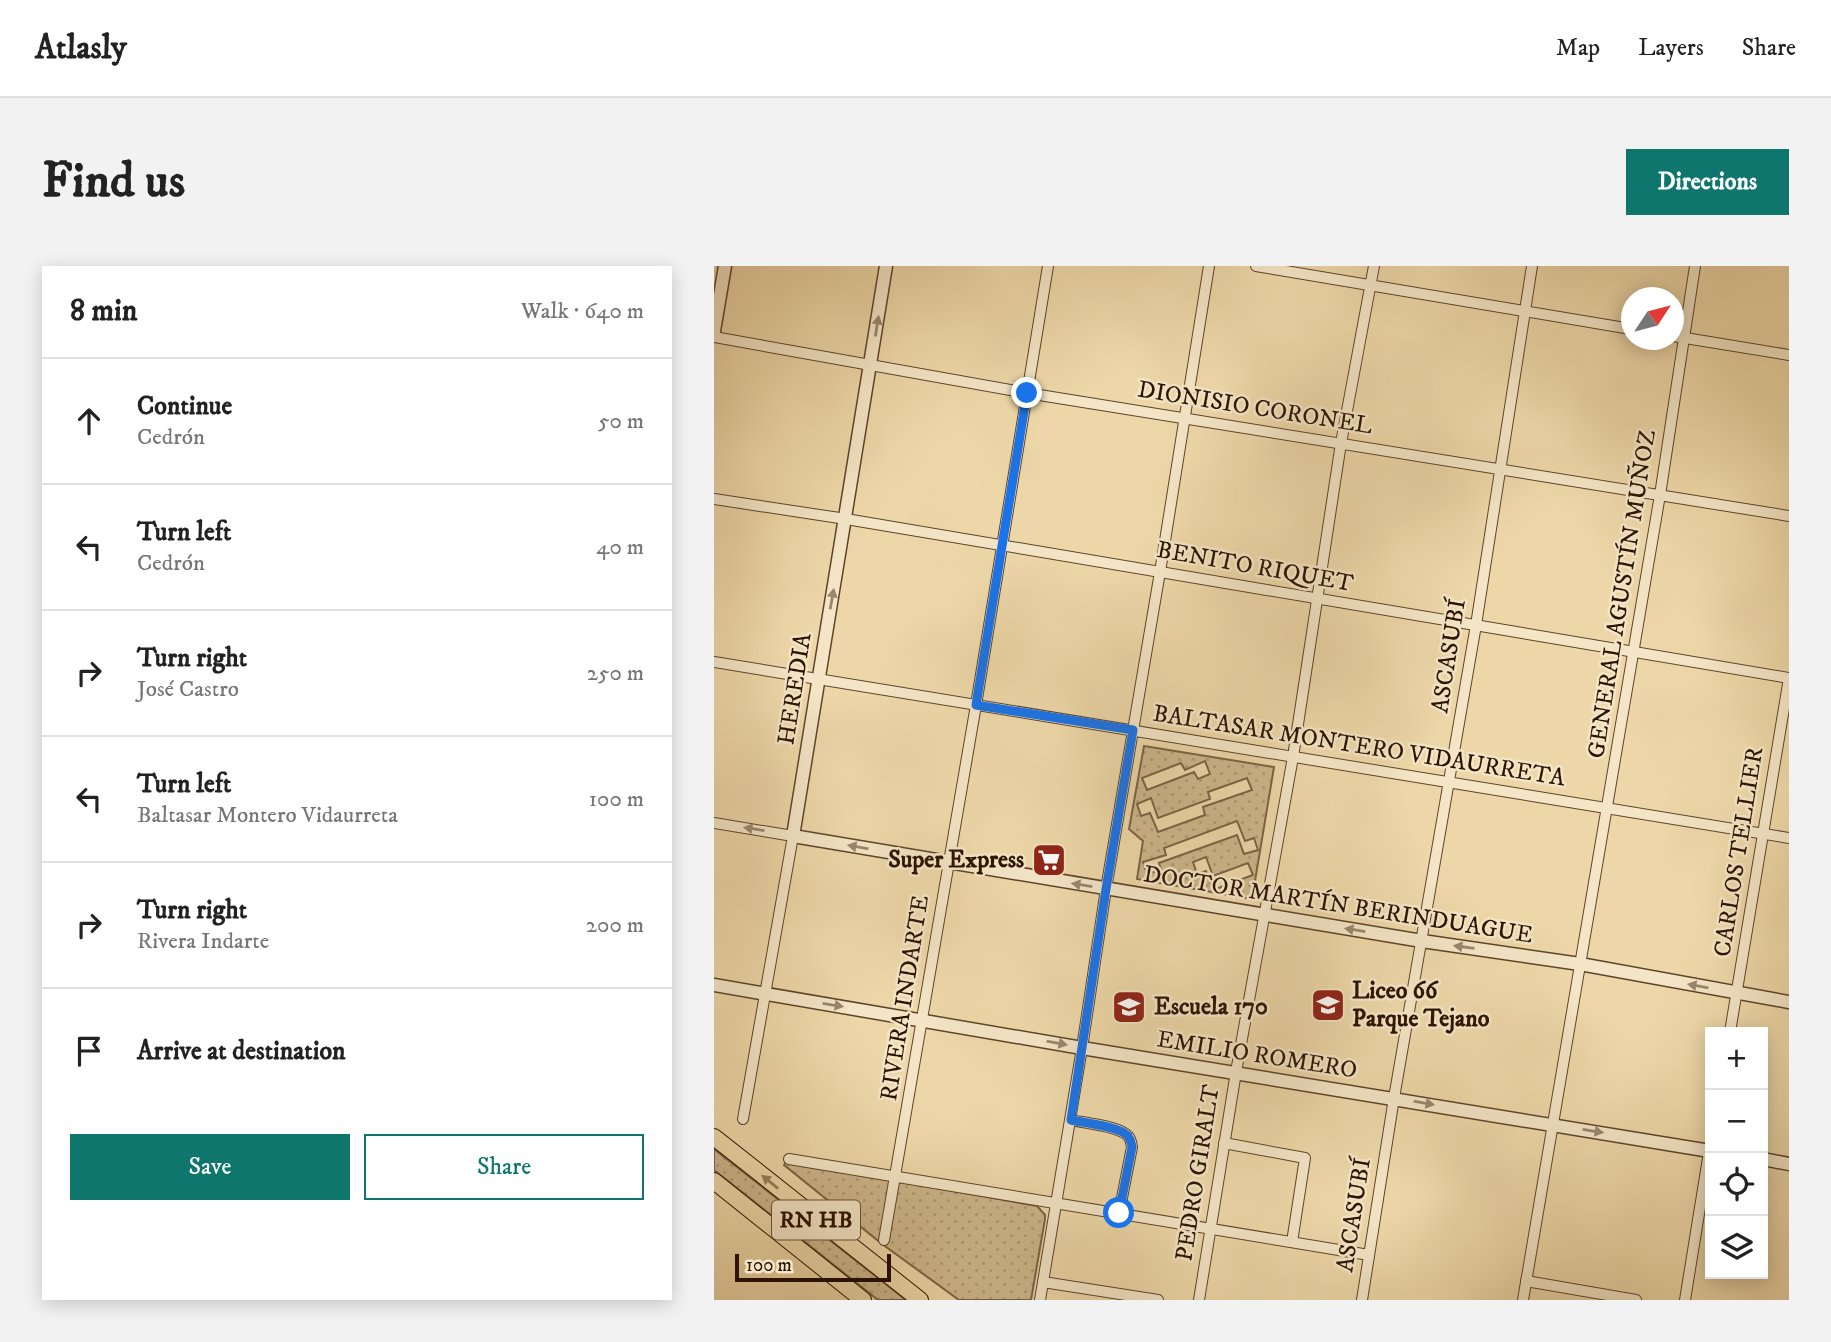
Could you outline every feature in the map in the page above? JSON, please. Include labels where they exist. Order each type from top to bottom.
[{"type":"highway","name":"RN HB","points":[[714,1138],[920,1300]]},
{"type":"highway","name":"RN HB","points":[[714,1181],[863,1300]]},
{"type":"street","points":[[714,331],[724,266]]},
{"type":"street","name":"HEREDIA","points":[[743,1119],[793,836],[886,266]]},
{"type":"street","name":"RIVERA INDARTE","points":[[884,1240],[897,1176],[1048,266]]},
{"type":"street","points":[[1040,1300],[1209,266]]},
{"type":"street","points":[[1256,266],[1621,327]]},
{"type":"street","name":"PEDRO GIRALT","points":[[1199,1300],[1236,1072],[1293,757],[1341,443],[1374,266]]},
{"type":"street","name":"ASCASUBÍ","points":[[1362,1300],[1476,625],[1532,266]]},
{"type":"street","name":"GENERAL AGUSTÍN MUÑOZ","points":[[1523,1300],[1660,495],[1695,266]]},
{"type":"street","name":"DIONISIO CORONEL","points":[[714,338],[1027,393],[1789,516]]},
{"type":"street","points":[[1685,338],[1789,355]]},
{"type":"street","name":"BENITO RIQUET","points":[[714,499],[1789,678]]},
{"type":"street","name":"BALTASAR MONTERO VIDAURRETA","points":[[714,662],[1789,838]]},
{"type":"street","name":"CARLOS TELLIER","points":[[1731,1027],[1789,678]]},
{"type":"street","name":"DOCTOR MARTÍN BERINDUAGUE","points":[[714,823],[1422,941],[1580,964],[1789,1002]]},
{"type":"street","name":"EMILIO ROMERO","points":[[714,985],[1705,1150]]},
{"type":"street","points":[[1071,1120],[1117,1129],[1130,1138],[1132,1147],[1119,1213]]},
{"type":"street","points":[[1224,1143],[1305,1158],[1293,1242]]},
{"type":"street","points":[[1685,1300],[1710,1153]]},
{"type":"street","points":[[789,1158],[1368,1255]]},
{"type":"street","points":[[1768,1160],[1789,1164]]},
{"type":"street","points":[[1526,1281],[1636,1300]]},
{"type":"street","points":[[1043,1283],[1158,1300]]},
{"type":"shaded area","points":[[1144,746],[1274,767],[1252,899],[1137,879],[1143,841],[1129,829]],"holes":[[[1205,761],[1210,774],[1198,779],[1194,772],[1147,790],[1142,778],[1181,763],[1185,770]],[[1247,778],[1252,790],[1203,807],[1205,815],[1158,832],[1150,813],[1141,816],[1137,804],[1151,798],[1158,818],[1210,799],[1208,792]],[[1237,821],[1245,841],[1254,838],[1258,850],[1244,854],[1237,835],[1159,863],[1161,870],[1147,874],[1143,862],[1166,855],[1164,848]],[[1206,857],[1213,876],[1248,863],[1253,875],[1213,890],[1206,871],[1197,874],[1193,862]]]},
{"type":"shaded area","points":[[714,1149],[906,1300],[878,1300],[714,1170]]},
{"type":"shaded area","points":[[786,1162],[1037,1206],[1045,1219],[1031,1300],[959,1300],[882,1244],[784,1165]]},
{"type":"place","name":"Super Express","points":[[1049,860]]},
{"type":"place","name":"Liceo 66 Parque Tejano","points":[[1328,1005]]},
{"type":"place","name":"Escuela 170","points":[[1129,1007]]},
{"type":"route","points":[[1027,393],[976,705],[1133,730],[1071,1120],[1117,1129],[1130,1138],[1132,1147],[1119,1213]]}]
